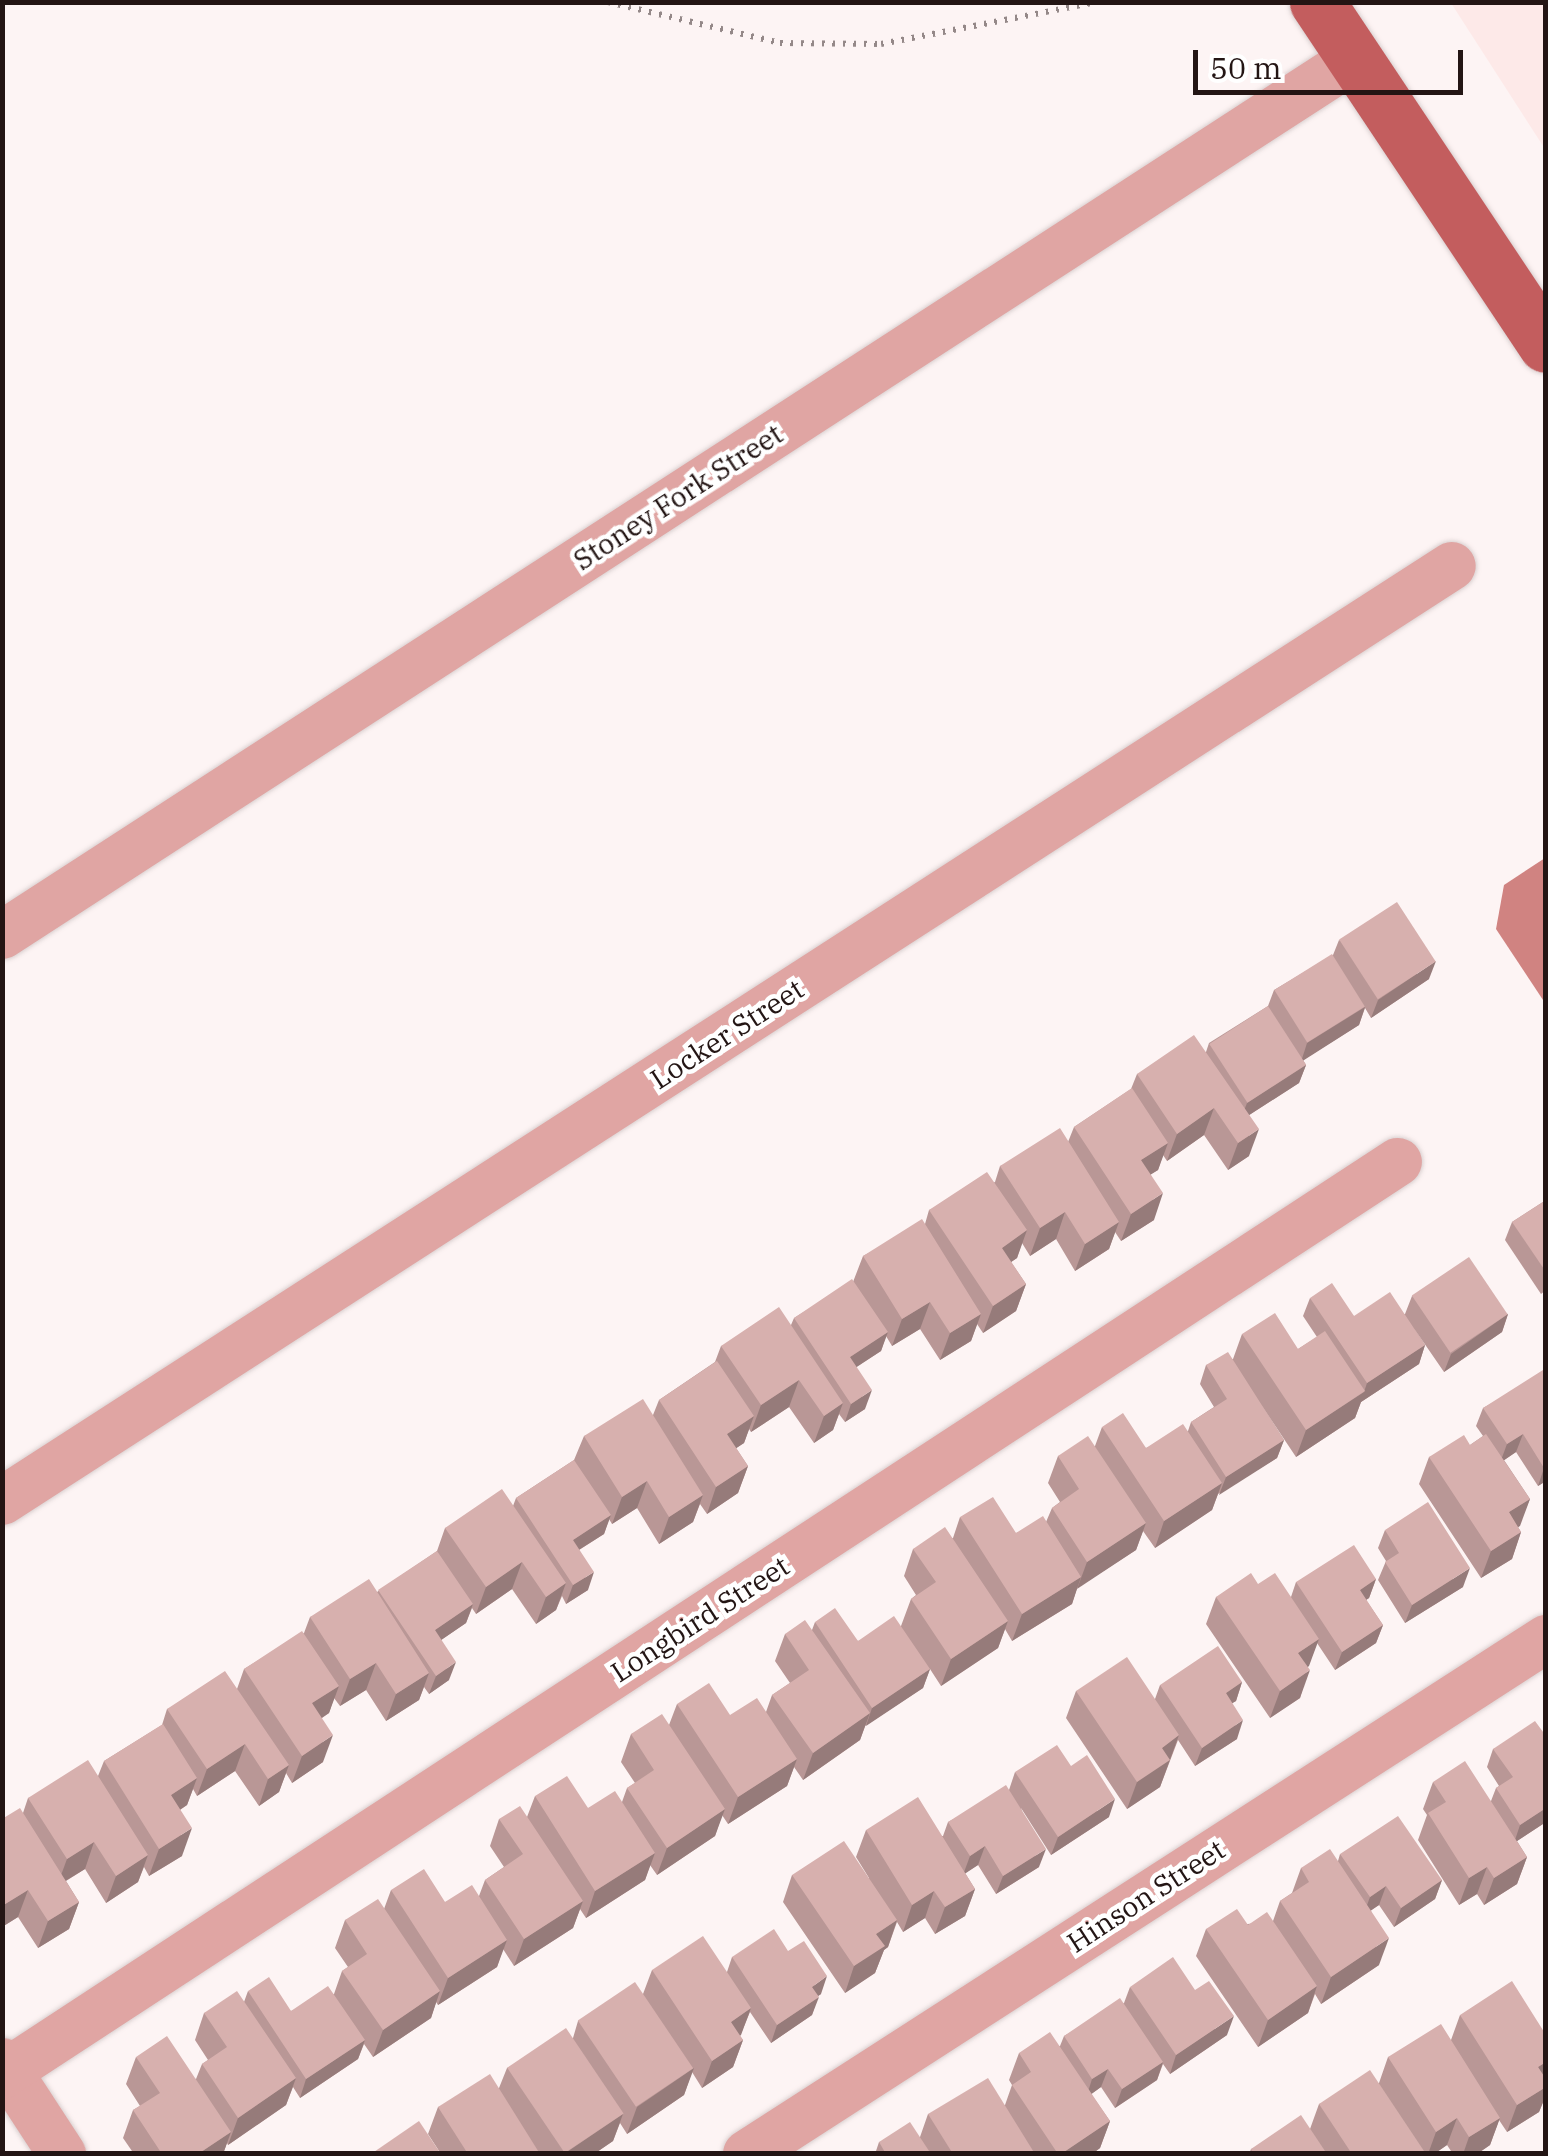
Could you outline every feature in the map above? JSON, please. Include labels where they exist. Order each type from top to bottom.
[{"type":"main road","points":[[1317,2],[1546,345]]},
{"type":"street","name":"Stoney Fork Street","points":[[2,936],[1354,59]]},
{"type":"street","name":"Locker Street","points":[[2,1501],[1452,566]]},
{"type":"street","name":"Longbird Street","points":[[5,2070],[1398,1162]]},
{"type":"street","name":"Hinson Street","points":[[747,2154],[1546,1639]]},
{"type":"street","points":[[5,2070],[62,2154]]},
{"type":"path","points":[[608,2],[780,43],[881,44],[1098,2]]},
{"type":"shaded area","points":[[1451,3],[1545,3],[1545,149]]},
{"type":"shaded area","points":[[1545,858],[1545,1003],[1496,929],[1504,885]]},
{"type":"building","points":[[1397,902],[1436,962],[1378,999],[1339,940]]},
{"type":"building","points":[[1332,954],[1365,1007],[1307,1043],[1274,990]]},
{"type":"building","points":[[1268,1006],[1306,1065],[1247,1103],[1209,1044]]},
{"type":"building","points":[[1194,1035],[1259,1129],[1238,1143],[1214,1108],[1177,1134],[1137,1074]]},
{"type":"building","points":[[1132,1088],[1168,1143],[1141,1160],[1163,1193],[1131,1214],[1074,1127]]},
{"type":"building","points":[[1060,1128],[1119,1222],[1085,1244],[1065,1212],[1040,1228],[1000,1166]]},
{"type":"building","points":[[987,1172],[1027,1230],[1002,1248],[1026,1284],[993,1306],[929,1210]]},
{"type":"building","points":[[1546,1200],[1546,1272],[1512,1222]]},
{"type":"building","points":[[922,1219],[981,1314],[950,1333],[930,1302],[902,1319],[863,1256]]},
{"type":"building","points":[[1469,1257],[1508,1314],[1450,1353],[1412,1296]]},
{"type":"building","points":[[852,1279],[888,1332],[850,1357],[872,1390],[851,1404],[794,1318]]},
{"type":"building","points":[[1332,1283],[1354,1316],[1390,1292],[1425,1345],[1367,1383],[1310,1298]]},
{"type":"building","points":[[779,1307],[843,1403],[824,1416],[799,1380],[761,1405],[721,1346]]},
{"type":"building","points":[[1275,1313],[1298,1349],[1325,1331],[1365,1391],[1306,1430],[1242,1334]]},
{"type":"building","points":[[1228,1352],[1284,1440],[1226,1477],[1191,1422],[1227,1399],[1206,1365]]},
{"type":"building","points":[[717,1361],[754,1416],[727,1434],[748,1466],[716,1487],[659,1400]]},
{"type":"building","points":[[1543,1370],[1544,1468],[1523,1434],[1507,1444],[1483,1408]]},
{"type":"building","points":[[643,1399],[703,1495],[669,1517],[647,1481],[622,1497],[584,1436]]},
{"type":"building","points":[[1123,1413],[1146,1448],[1183,1424],[1222,1483],[1164,1521],[1102,1427]]},
{"type":"building","points":[[1486,1434],[1530,1499],[1509,1512],[1521,1532],[1491,1551],[1429,1457],[1464,1435],[1470,1445]]},
{"type":"building","points":[[1088,1436],[1146,1523],[1087,1562],[1052,1508],[1079,1489],[1058,1456]]},
{"type":"building","points":[[574,1460],[611,1515],[573,1540],[594,1572],[573,1585],[516,1498]]},
{"type":"building","points":[[502,1489],[566,1583],[546,1597],[522,1562],[486,1587],[445,1528]]},
{"type":"building","points":[[993,1497],[1016,1533],[1043,1516],[1081,1577],[1022,1614],[960,1517]]},
{"type":"building","points":[[1428,1502],[1470,1568],[1412,1605],[1385,1562],[1399,1553],[1385,1530]]},
{"type":"building","points":[[945,1527],[1008,1621],[951,1659],[911,1599],[936,1582],[913,1549]]},
{"type":"building","points":[[1354,1545],[1376,1579],[1360,1590],[1383,1625],[1342,1652],[1296,1582]]},
{"type":"building","points":[[437,1551],[473,1604],[435,1630],[456,1662],[436,1676],[378,1590]]},
{"type":"building","points":[[1251,1573],[1258,1584],[1275,1573],[1319,1639],[1298,1653],[1310,1670],[1280,1691],[1216,1597]]},
{"type":"building","points":[[369,1579],[429,1673],[396,1694],[376,1663],[350,1679],[310,1617]]},
{"type":"building","points":[[835,1608],[858,1641],[894,1616],[930,1669],[872,1708],[815,1622]]},
{"type":"building","points":[[805,1620],[870,1713],[813,1753],[772,1695],[809,1670],[785,1634]]},
{"type":"building","points":[[302,1631],[339,1686],[312,1703],[333,1735],[302,1756],[244,1669]]},
{"type":"building","points":[[1218,1646],[1242,1682],[1226,1693],[1243,1720],[1202,1748],[1160,1685]]},
{"type":"building","points":[[1127,1657],[1179,1735],[1162,1748],[1170,1760],[1137,1782],[1076,1691]]},
{"type":"building","points":[[225,1671],[289,1765],[268,1779],[245,1744],[207,1769],[167,1709]]},
{"type":"building","points":[[709,1683],[730,1715],[757,1698],[797,1759],[738,1797],[677,1704]]},
{"type":"building","points":[[662,1714],[725,1809],[667,1848],[627,1788],[654,1770],[631,1734]]},
{"type":"building","points":[[1535,1721],[1546,1736],[1546,1808],[1520,1825],[1496,1788],[1513,1777],[1493,1749]]},
{"type":"building","points":[[163,1724],[197,1778],[171,1795],[192,1828],[159,1849],[104,1761]]},
{"type":"building","points":[[1057,1745],[1071,1766],[1087,1755],[1115,1799],[1058,1837],[1015,1772]]},
{"type":"building","points":[[88,1760],[148,1855],[116,1876],[94,1842],[67,1859],[28,1798]]},
{"type":"building","points":[[1465,1761],[1527,1857],[1494,1878],[1487,1867],[1469,1878],[1428,1813],[1446,1802],[1433,1782]]},
{"type":"building","points":[[567,1776],[588,1808],[615,1791],[655,1853],[595,1891],[535,1796]]},
{"type":"building","points":[[1006,1785],[1046,1849],[1003,1876],[985,1846],[970,1856],[948,1822]]},
{"type":"building","points":[[918,1797],[975,1889],[945,1907],[934,1891],[912,1905],[866,1830]]},
{"type":"building","points":[[520,1806],[583,1901],[524,1939],[485,1880],[523,1854],[499,1819]]},
{"type":"building","points":[[20,1808],[79,1902],[48,1921],[28,1890],[2,1906],[2,1819]]},
{"type":"building","points":[[1398,1816],[1442,1880],[1401,1908],[1386,1886],[1370,1897],[1340,1854]]},
{"type":"building","points":[[844,1841],[897,1920],[876,1934],[885,1946],[854,1966],[792,1875]]},
{"type":"building","points":[[1330,1849],[1389,1938],[1331,1977],[1280,1901],[1309,1882],[1301,1868]]},
{"type":"building","points":[[424,1869],[445,1902],[472,1885],[507,1940],[448,1978],[391,1890]]},
{"type":"building","points":[[378,1899],[440,1991],[383,2030],[342,1971],[367,1954],[345,1920]]},
{"type":"building","points":[[1237,1909],[1248,1925],[1267,1912],[1317,1986],[1268,2020],[1206,1929]]},
{"type":"building","points":[[774,1929],[788,1951],[804,1941],[827,1976],[812,1987],[819,1997],[777,2025],[732,1957]]},
{"type":"building","points":[[703,1936],[751,2008],[731,2022],[743,2040],[712,2061],[652,1970]]},
{"type":"building","points":[[1173,1957],[1195,1990],[1209,1981],[1234,2016],[1176,2055],[1130,1987]]},
{"type":"building","points":[[269,1977],[291,2011],[328,1986],[365,2040],[306,2079],[248,1991]]},
{"type":"building","points":[[1512,1981],[1546,2035],[1546,2062],[1538,2067],[1546,2087],[1517,2105],[1460,2015]]},
{"type":"building","points":[[635,1982],[693,2068],[636,2107],[578,2021]]},
{"type":"building","points":[[237,1991],[296,2078],[238,2118],[202,2064],[227,2047],[204,2013]]},
{"type":"building","points":[[1120,1998],[1163,2062],[1122,2089],[1108,2069],[1092,2079],[1064,2036]]},
{"type":"building","points":[[1441,2024],[1500,2118],[1469,2137],[1457,2118],[1436,2132],[1388,2057]]},
{"type":"building","points":[[566,2028],[624,2113],[565,2153],[507,2068]]},
{"type":"building","points":[[1050,2032],[1110,2121],[1061,2154],[1012,2085],[1031,2072],[1019,2053]]},
{"type":"building","points":[[167,2036],[231,2132],[198,2154],[162,2154],[133,2110],[160,2093],[136,2057]]},
{"type":"building","points":[[1370,2070],[1426,2154],[1352,2154],[1319,2104]]},
{"type":"building","points":[[490,2074],[540,2154],[468,2154],[438,2107]]},
{"type":"building","points":[[988,2078],[1035,2154],[953,2154],[928,2114]]},
{"type":"building","points":[[1301,2115],[1327,2154],[1253,2154],[1251,2149]]},
{"type":"building","points":[[419,2121],[441,2154],[371,2154]]},
{"type":"building","points":[[910,2122],[931,2154],[886,2154],[879,2142]]}]
